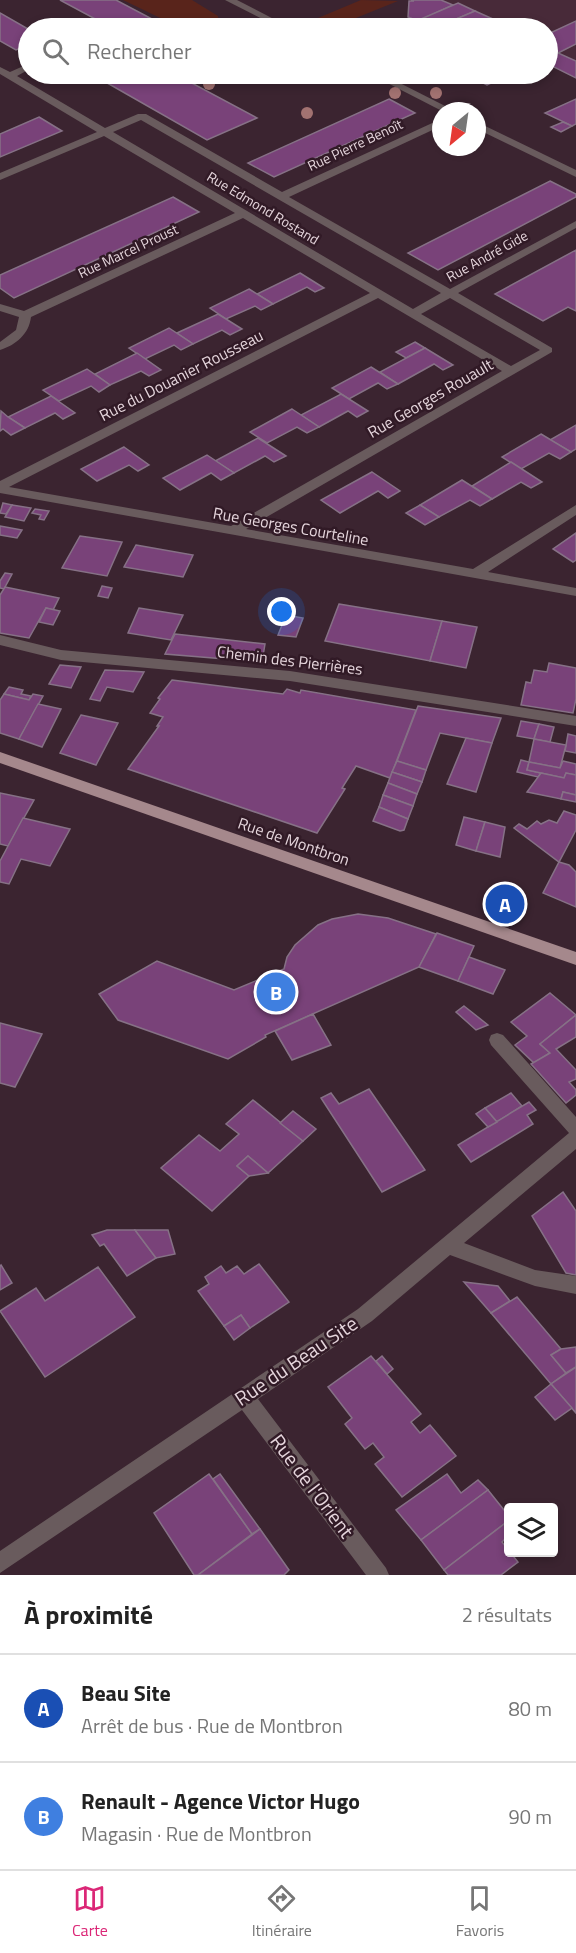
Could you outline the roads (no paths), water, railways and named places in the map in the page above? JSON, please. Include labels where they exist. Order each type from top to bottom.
[{"type":"main road","name":"Rue de Montbron","points":[[0,757],[576,959]]},
{"type":"street","points":[[230,0],[266,18]]},
{"type":"street","name":"Rue Edmond Rostand","points":[[4,73],[18,81]]},
{"type":"street","name":"Rue Edmond Rostand","points":[[23,84],[510,371]]},
{"type":"street","points":[[395,84],[432,102]]},
{"type":"street","points":[[0,177],[142,116],[450,294]]},
{"type":"street","name":"Rue Pierre Benoît","points":[[282,196],[432,126]]},
{"type":"street","points":[[486,129],[576,174]]},
{"type":"street","name":"Rue Marcel Proust","points":[[25,315],[244,213]]},
{"type":"street","name":"Rue André Gide","points":[[412,314],[576,224]]},
{"type":"street","name":"Rue du Douanier Rousseau","points":[[0,487],[377,294]]},
{"type":"street","name":"Rue Georges Rouault","points":[[231,532],[548,350],[450,294]]},
{"type":"street","points":[[0,307],[25,315],[25,325],[20,334],[0,346]]},
{"type":"street","name":"Rue Georges Courteline","points":[[0,487],[231,532],[576,592]]},
{"type":"street","points":[[474,575],[576,509]]},
{"type":"street","name":"Chemin des Pierrières","points":[[0,640],[61,655],[290,676],[576,721]]},
{"type":"street","points":[[496,1040],[576,1130]]},
{"type":"street","name":"Rue du Beau Site","points":[[0,1563],[365,1315],[576,1138]]},
{"type":"street","points":[[448,1246],[535,1278],[576,1285]]},
{"type":"street","name":"Rue de l'Orient","points":[[244,1396],[380,1575]]},
{"type":"place","name":"Beau Site","points":[[505,904]]},
{"type":"place","name":"Renault - Agence Victor Hugo","points":[[276,992]]}]
